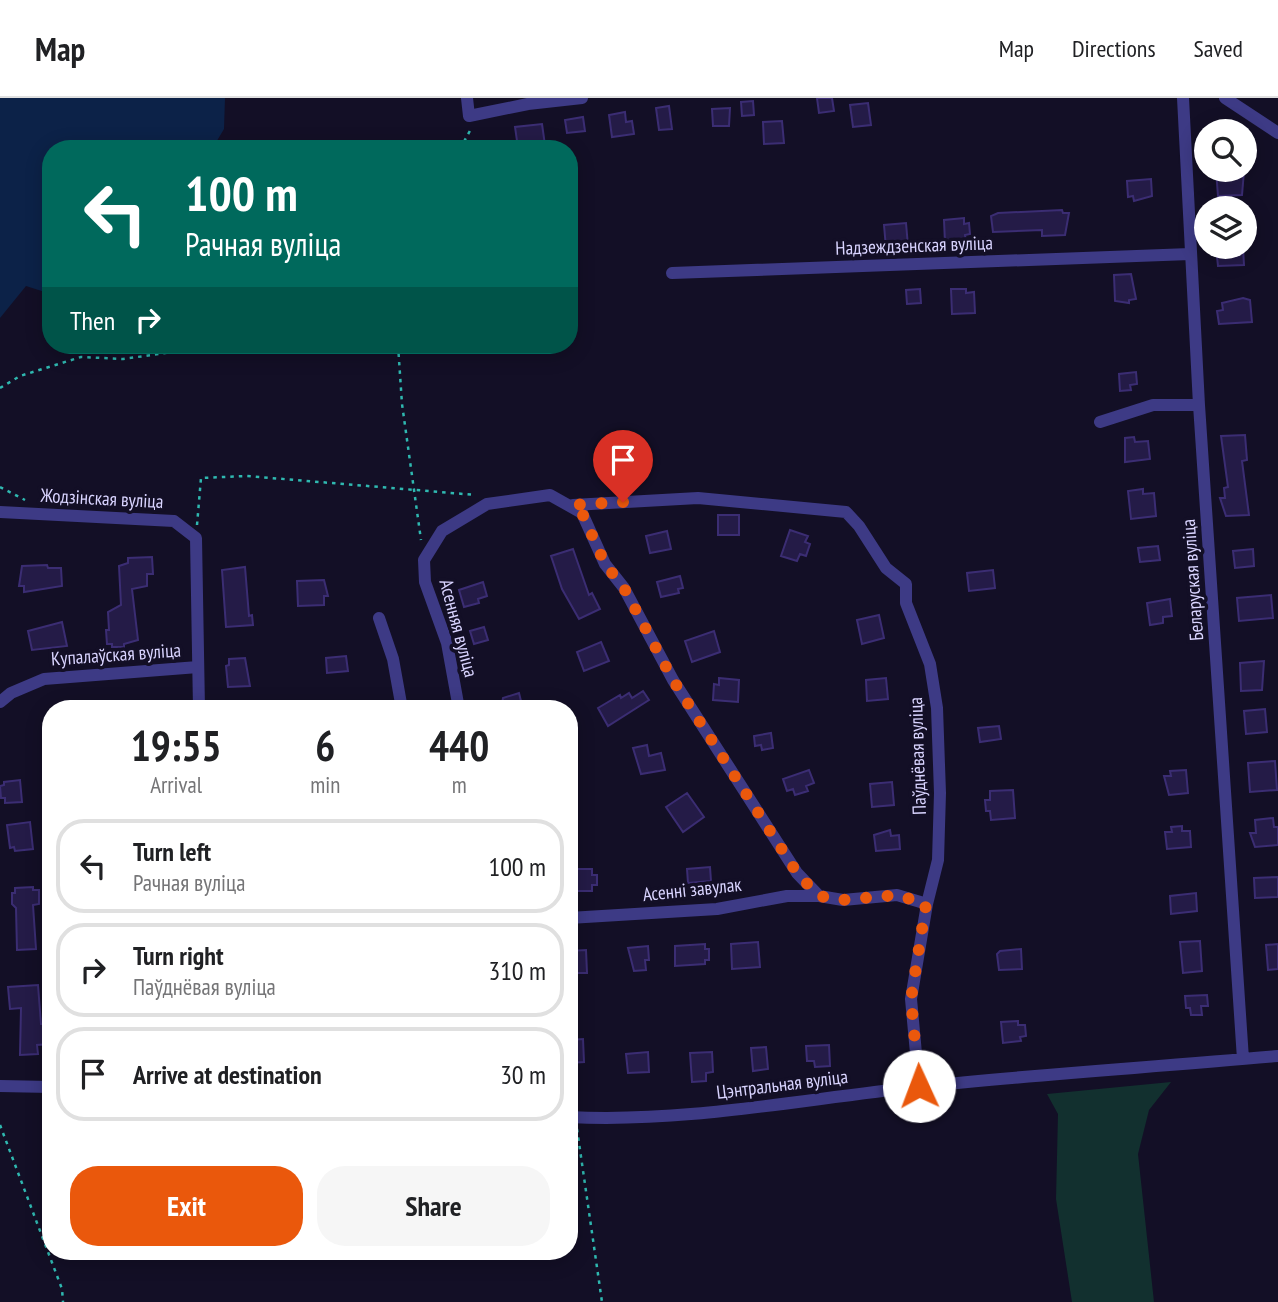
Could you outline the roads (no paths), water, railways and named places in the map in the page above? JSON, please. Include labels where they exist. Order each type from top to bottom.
[{"type":"street","points":[[467,98],[474,115],[528,101],[582,98]]},
{"type":"street","name":"Беларуская вуліца","points":[[1183,98],[1191,254],[1193,405],[1243,1059]]},
{"type":"street","points":[[1224,98],[1278,133]]},
{"type":"street","name":"Надзеждзенская вуліца","points":[[672,273],[1191,254]]},
{"type":"street","points":[[1100,422],[1153,405],[1193,405]]},
{"type":"street","name":"Паўднёвая вуліца","points":[[485,500],[550,495],[573,505],[698,498],[846,512],[859,526],[886,568],[905,584],[905,603],[930,664],[937,708],[940,793],[938,860],[926,904],[911,999],[919,1086]]},
{"type":"street","name":"Асенняя вуліца","points":[[457,700],[447,643],[425,582],[424,560],[442,531],[485,500]]},
{"type":"street","points":[[573,505],[582,513],[605,564],[624,588],[673,680],[797,873],[819,896]]},
{"type":"street","name":"Жодзінская вуліца","points":[[0,512],[174,521],[196,538],[198,667]]},
{"type":"street","points":[[379,618],[393,659],[400,700]]},
{"type":"street","points":[[198,667],[199,700]]},
{"type":"street","name":"Купалаўская вуліца","points":[[0,702],[11,693],[44,678],[198,667]]},
{"type":"street","name":"Асенні завулак","points":[[578,917],[717,909],[787,896],[819,896],[843,900],[897,895],[926,904]]},
{"type":"street","name":"Цэнтральная вуліца","points":[[578,1118],[645,1117],[733,1110],[919,1086],[1278,1056]]},
{"type":"street","points":[[0,1086],[42,1087]]},
{"type":"water","points":[[0,98],[225,98],[224,129],[217,140],[42,140],[42,291],[26,286],[0,318]]}]
